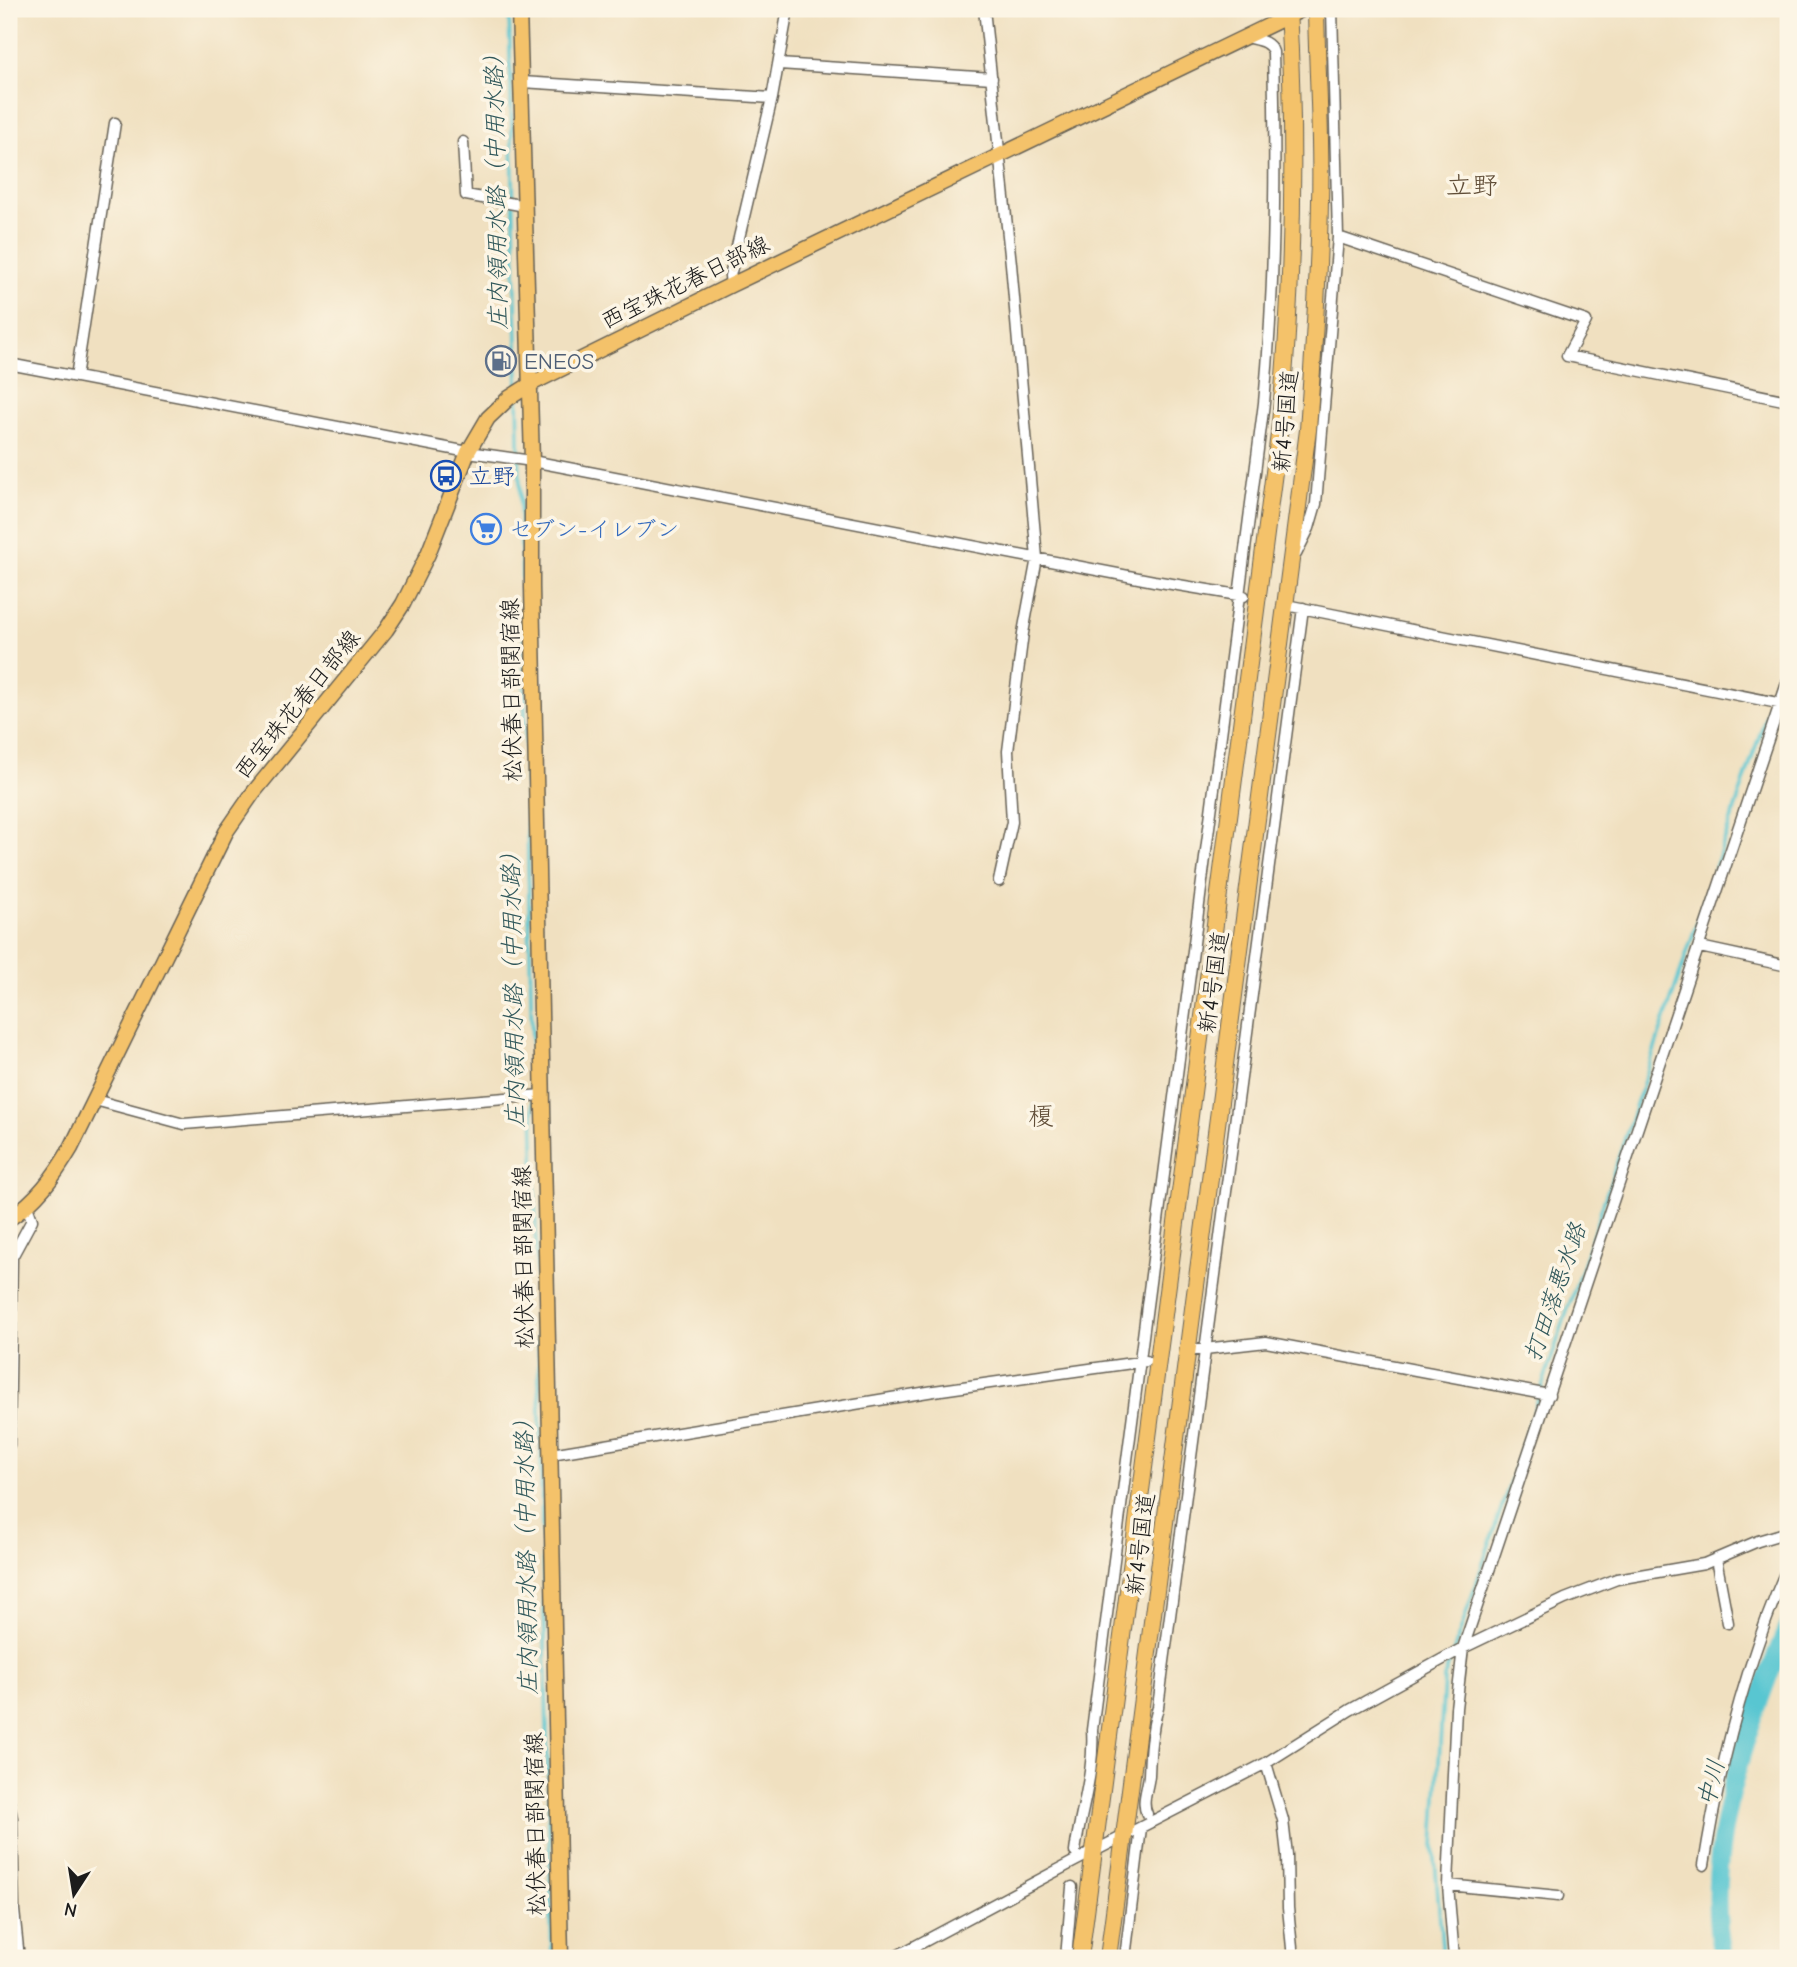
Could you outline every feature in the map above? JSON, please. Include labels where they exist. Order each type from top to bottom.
[{"type":"highway","name":"新4号国道","points":[[1108,1958],[1124,1837],[1143,1745],[1187,1351],[1294,606],[1292,562],[1308,430],[1316,313],[1326,61],[1316,9]]},
{"type":"highway","name":"新4号国道","points":[[1074,1956],[1094,1852],[1097,1771],[1159,1359],[1279,434],[1290,302],[1292,198],[1288,13]]},
{"type":"main road","name":"松伏春日部関宿線","points":[[520,9],[531,384],[532,600],[561,1958]]},
{"type":"main road","name":"西宝珠花春日部線","points":[[9,1219],[27,1206],[57,1173],[226,832],[253,793],[351,675],[398,612],[428,554],[468,452],[488,418],[509,398],[531,384],[731,285],[1246,37],[1288,13],[1303,9]]},
{"type":"street","points":[[731,285],[730,275],[772,98],[788,9]]},
{"type":"street","points":[[984,9],[1011,264],[1037,558],[1023,633],[1008,751],[1012,822],[999,881]]},
{"type":"street","points":[[1292,562],[1309,528],[1316,504],[1338,237],[1326,61],[1332,9]]},
{"type":"street","points":[[1076,1852],[1080,1817],[1097,1771],[1092,1730],[1240,595],[1270,340],[1276,139],[1273,52],[1266,42],[1246,37]]},
{"type":"street","points":[[779,64],[992,78]]},
{"type":"street","points":[[522,82],[772,98]]},
{"type":"street","points":[[76,377],[116,123]]},
{"type":"street","points":[[463,142],[466,195],[525,206]]},
{"type":"street","points":[[1338,237],[1586,321],[1567,356],[1788,401]]},
{"type":"street","points":[[9,364],[1258,599]]},
{"type":"street","points":[[1147,1814],[1144,1808],[1149,1773],[1143,1745],[1158,1707],[1205,1348],[1294,606],[1784,705]]},
{"type":"street","points":[[1454,1958],[1448,1885],[1456,1707],[1463,1648],[1784,705],[1788,680]]},
{"type":"street","points":[[1700,947],[1788,966]]},
{"type":"street","points":[[95,1100],[184,1124],[542,1095]]},
{"type":"street","points":[[9,1445],[12,1257],[32,1220],[27,1206]]},
{"type":"street","points":[[1187,1351],[1266,1342],[1549,1395]]},
{"type":"street","points":[[551,1454],[934,1391],[1159,1359]]},
{"type":"street","points":[[893,1958],[1266,1763],[1350,1710],[1463,1648],[1565,1599],[1617,1579],[1703,1564],[1758,1541],[1788,1532]]},
{"type":"street","points":[[1716,1559],[1728,1623]]},
{"type":"street","points":[[1704,1865],[1716,1800],[1746,1680],[1788,1566]]},
{"type":"street","points":[[1266,1763],[1283,1820],[1293,1958]]},
{"type":"street","points":[[9,1803],[19,1958]]},
{"type":"street","points":[[1125,1958],[1141,1828]]},
{"type":"street","points":[[1448,1885],[1558,1896]]},
{"type":"street","points":[[1072,1887],[1074,1956]]},
{"type":"waterway","name":"庄内領用水路（中用水路）","points":[[509,9],[518,389]]},
{"type":"waterway","name":"庄内領用水路（中用水路）","points":[[518,396],[533,1092]]},
{"type":"waterway","name":"打田落悪水路","points":[[1454,1650],[1788,650]]},
{"type":"waterway","name":"庄内領用水路（中用水路）","points":[[533,1100],[552,1958]]},
{"type":"waterway","name":"中川","points":[[1723,1958],[1718,1917],[1718,1875],[1723,1832],[1744,1746],[1788,1626]]},
{"type":"waterway","name":"打田落悪水路","points":[[1443,1958],[1434,1847],[1444,1678],[1451,1658]]},
{"type":"place","name":"ENEOS","points":[[501,361]]},
{"type":"place","name":"立野","points":[[446,476]]},
{"type":"place","name":"セブン-イレブン","points":[[486,529]]},
{"type":"district","name":"立野","points":[[1472,185]]},
{"type":"district","name":"榎","points":[[1041,1116]]}]
